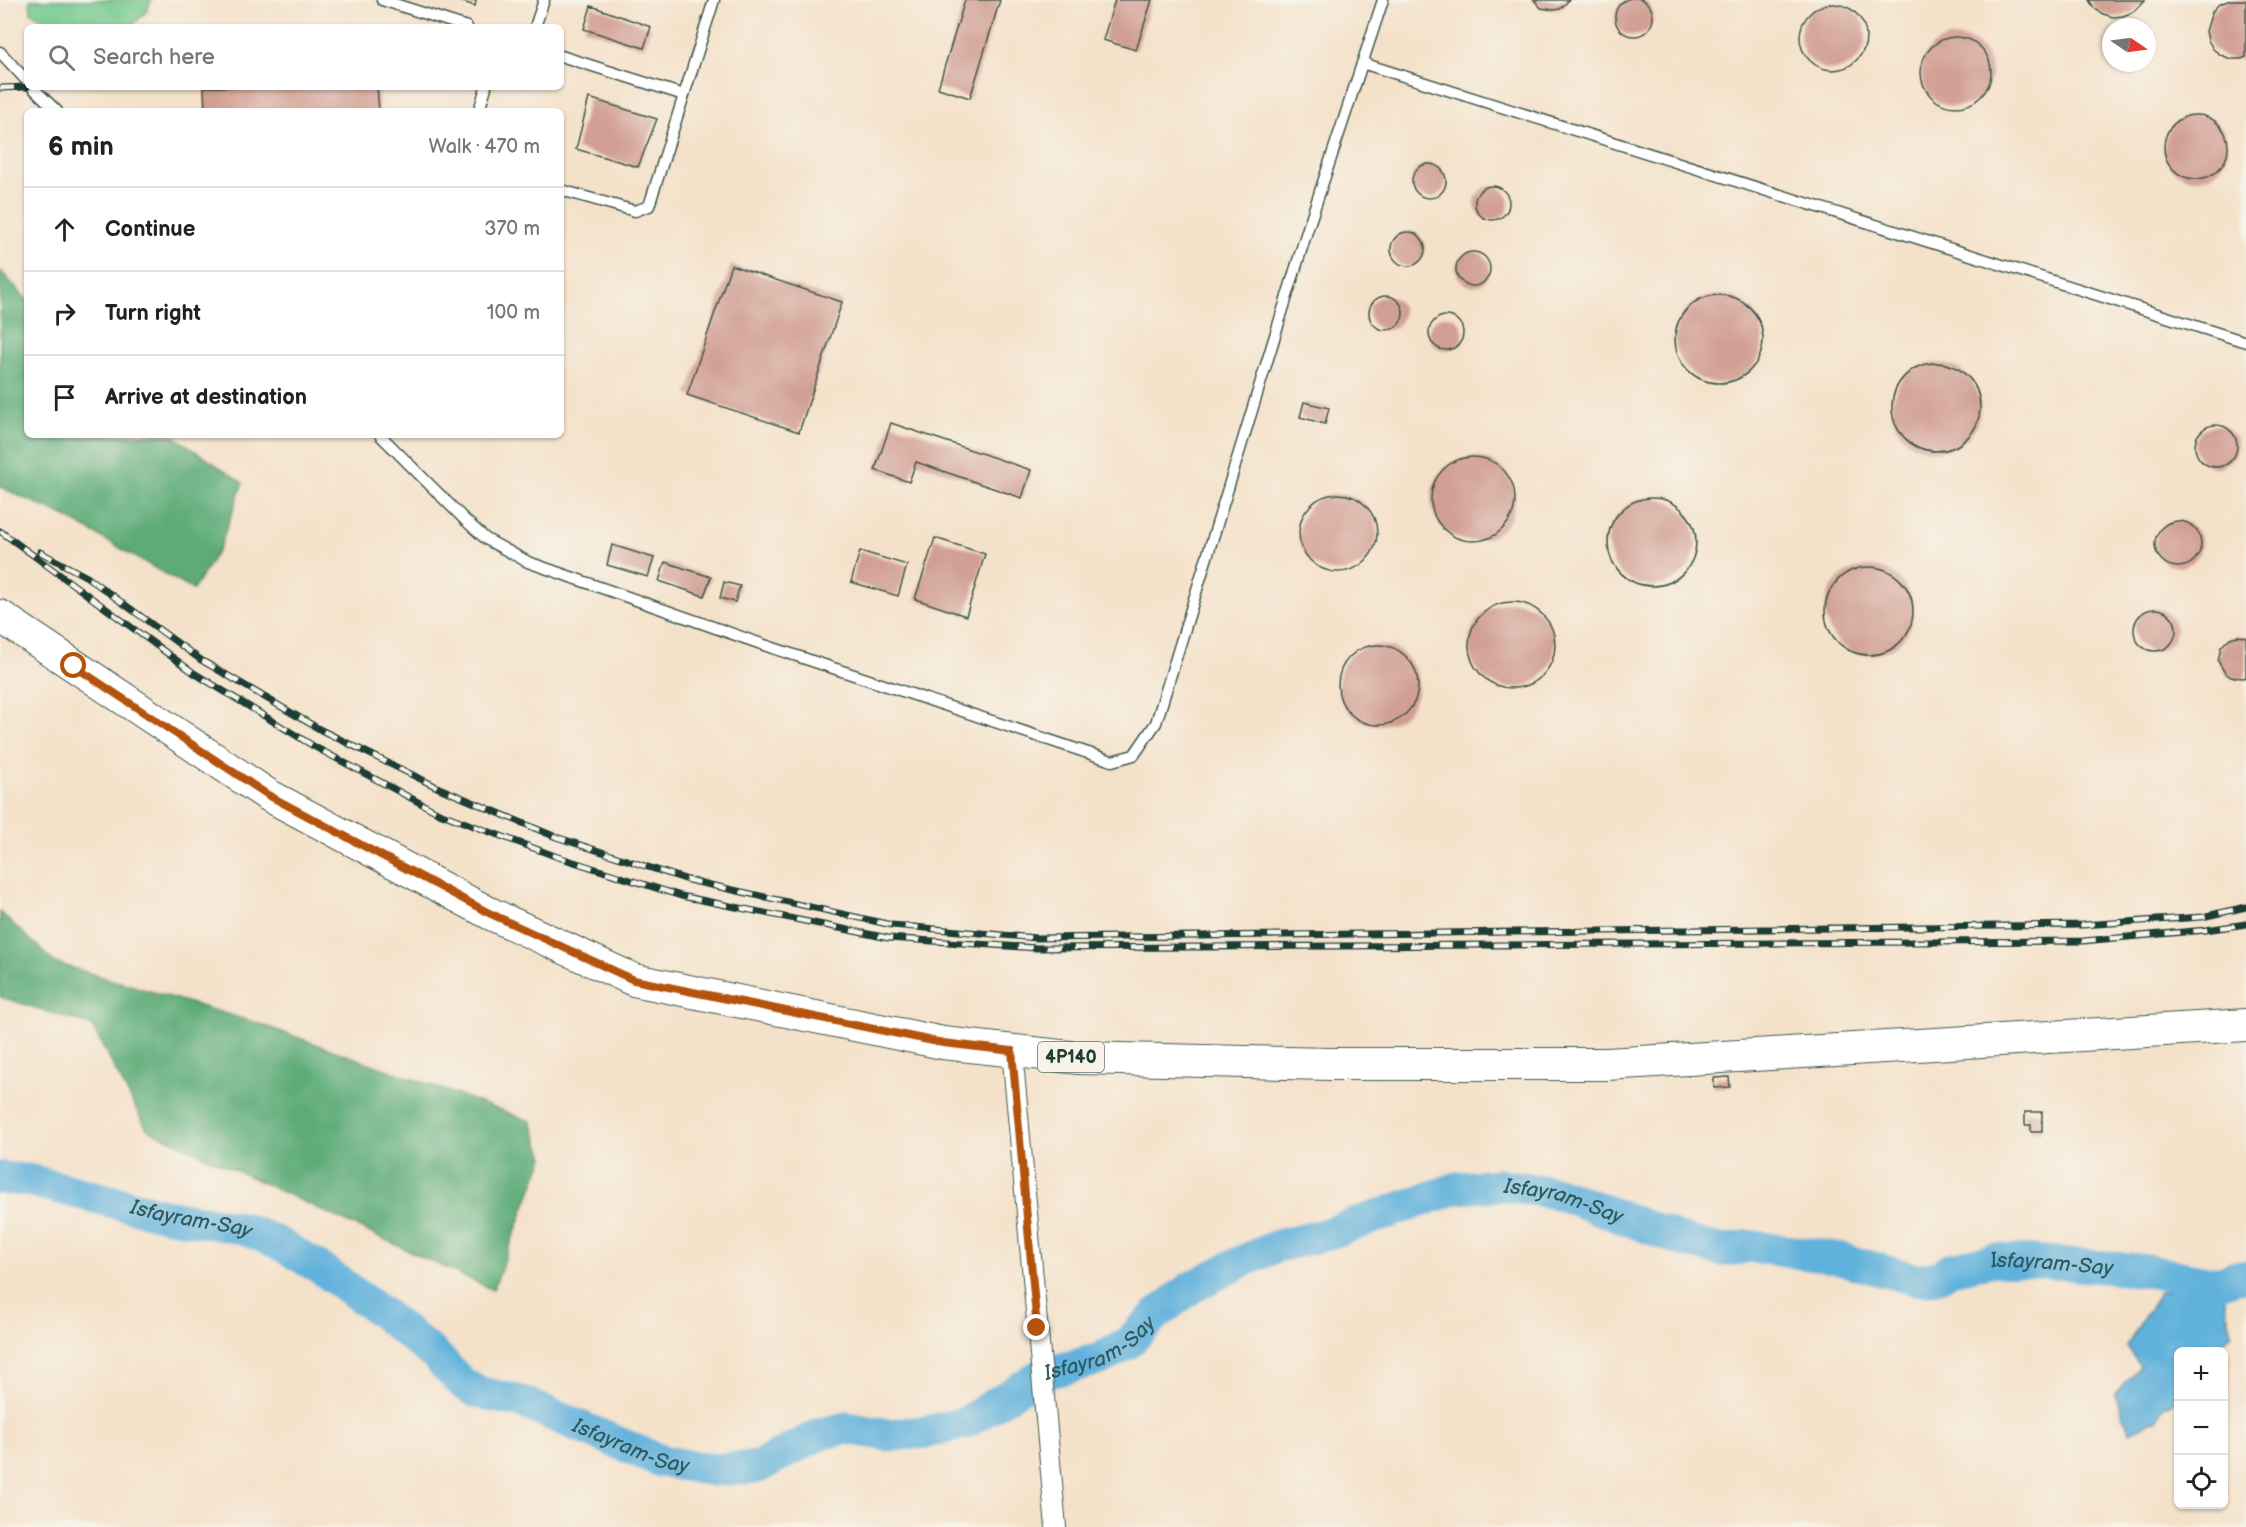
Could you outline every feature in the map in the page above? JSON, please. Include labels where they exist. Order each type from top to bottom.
[{"type":"main road","name":"4P140","points":[[0,616],[268,795],[489,913],[634,980],[943,1043],[1079,1058],[1330,1064],[1607,1064],[2246,1026]]},
{"type":"street","points":[[1012,1051],[1056,1527]]},
{"type":"lane","points":[[382,0],[458,24]]},
{"type":"lane","points":[[536,24],[544,0]]},
{"type":"lane","points":[[564,191],[635,211],[649,206],[714,0]]},
{"type":"lane","points":[[383,438],[486,539],[528,562],[782,651],[1112,761],[1134,755],[1156,723],[1308,228],[1383,0]]},
{"type":"lane","points":[[0,52],[24,78]]},
{"type":"lane","points":[[564,57],[684,95]]},
{"type":"lane","points":[[1362,63],[2246,342]]},
{"type":"lane","points":[[35,90],[54,108]]},
{"type":"lane","points":[[480,108],[485,90]]},
{"type":"green space","points":[[30,0],[151,0],[147,11],[133,24],[49,24],[31,12]]},
{"type":"green space","points":[[0,270],[24,297],[24,438],[176,438],[243,483],[219,549],[193,590],[66,517],[0,487]]},
{"type":"green space","points":[[0,912],[56,963],[260,1024],[531,1121],[544,1157],[493,1290],[147,1129],[91,1025],[0,997]]},
{"type":"water","points":[[2222,1287],[2232,1333],[2217,1347],[2174,1347],[2174,1402],[2162,1407],[2158,1419],[2130,1432],[2115,1395],[2140,1366],[2126,1346],[2160,1292]]},
{"type":"building","points":[[1627,-1],[1641,-1],[1648,3],[1652,10],[1652,24],[1648,31],[1641,35],[1627,35],[1620,31],[1616,24],[1616,10],[1620,3]]},
{"type":"building","points":[[457,0],[476,0],[475,6]]},
{"type":"building","points":[[965,0],[1000,0],[970,98],[938,88]]},
{"type":"building","points":[[1115,0],[1152,0],[1136,50],[1103,40]]},
{"type":"building","points":[[1534,0],[1569,0],[1560,9],[1554,10],[1541,8]]},
{"type":"building","points":[[2089,0],[2145,0],[2133,12],[2113,17],[2094,8]]},
{"type":"building","points":[[2230,0],[2246,0],[2246,57],[2241,59],[2231,59],[2213,49],[2206,31],[2212,12],[2218,5]]},
{"type":"building","points":[[1833,4],[1846,7],[1856,14],[1863,24],[1866,37],[1863,50],[1856,60],[1846,67],[1833,70],[1820,67],[1810,60],[1803,50],[1800,37],[1803,24],[1810,14],[1820,7]]},
{"type":"building","points":[[591,6],[651,27],[644,48],[584,29]]},
{"type":"building","points":[[1956,37],[1969,40],[1981,47],[1988,59],[1991,72],[1988,85],[1981,97],[1969,104],[1956,107],[1943,104],[1931,97],[1924,85],[1921,72],[1924,59],[1931,47],[1943,40]]},
{"type":"building","points":[[204,90],[377,90],[379,108],[205,108]]},
{"type":"building","points":[[589,98],[657,119],[638,167],[576,149]]},
{"type":"building","points":[[2190,115],[2202,115],[2219,124],[2226,135],[2228,147],[2226,159],[2219,170],[2202,179],[2190,179],[2178,174],[2169,165],[2164,153],[2164,141],[2169,129],[2178,120]]},
{"type":"building","points":[[1429,164],[1441,169],[1446,181],[1441,193],[1429,198],[1417,193],[1412,181],[1417,169]]},
{"type":"building","points":[[1492,186],[1504,191],[1509,203],[1504,215],[1492,220],[1480,215],[1475,203],[1480,191]]},
{"type":"building","points":[[1408,232],[1420,237],[1425,249],[1420,261],[1408,266],[1396,261],[1391,249],[1396,237]]},
{"type":"building","points":[[1473,252],[1485,257],[1490,269],[1485,281],[1473,286],[1461,281],[1456,269],[1461,257]]},
{"type":"building","points":[[731,265],[842,302],[799,432],[687,395]]},
{"type":"building","points":[[1719,295],[1744,302],[1756,314],[1763,339],[1756,364],[1744,376],[1719,383],[1694,376],[1682,364],[1675,339],[1682,314],[1694,302]]},
{"type":"building","points":[[1386,296],[1398,301],[1403,313],[1398,325],[1386,330],[1374,325],[1369,313],[1374,301]]},
{"type":"building","points":[[1446,316],[1458,321],[1463,333],[1458,345],[1446,350],[1434,345],[1429,333],[1434,321]]},
{"type":"building","points":[[1936,363],[1961,370],[1973,382],[1980,407],[1973,432],[1961,444],[1936,451],[1911,444],[1899,432],[1892,407],[1899,382],[1911,370]]},
{"type":"building","points":[[1304,402],[1329,408],[1325,424],[1300,417]]},
{"type":"building","points":[[891,423],[1031,470],[1022,498],[916,462],[909,482],[875,470]]},
{"type":"building","points":[[2216,425],[2231,431],[2237,446],[2231,461],[2216,467],[2201,461],[2195,446],[2201,431]]},
{"type":"building","points":[[1473,457],[1496,464],[1508,476],[1515,499],[1508,522],[1496,534],[1473,541],[1450,534],[1438,522],[1431,499],[1438,476],[1450,464]]},
{"type":"building","points":[[1338,494],[1353,497],[1365,506],[1374,518],[1377,533],[1374,548],[1365,560],[1353,569],[1338,572],[1323,569],[1311,560],[1302,548],[1299,533],[1302,518],[1311,506],[1323,497]]},
{"type":"building","points":[[1652,498],[1677,505],[1689,517],[1696,542],[1689,567],[1677,579],[1652,586],[1627,579],[1615,567],[1608,542],[1615,517],[1627,505]]},
{"type":"building","points":[[2178,521],[2194,528],[2201,544],[2194,560],[2178,567],[2162,560],[2155,544],[2162,528]]},
{"type":"building","points":[[935,538],[985,554],[966,616],[915,599]]},
{"type":"building","points":[[612,545],[654,558],[648,577],[607,565]]},
{"type":"building","points":[[860,551],[907,565],[898,596],[851,582]]},
{"type":"building","points":[[665,562],[711,577],[704,596],[659,581]]},
{"type":"building","points":[[1869,567],[1894,574],[1906,586],[1913,611],[1906,636],[1894,648],[1869,655],[1844,648],[1832,636],[1825,611],[1832,586],[1844,574]]},
{"type":"building","points":[[724,582],[740,586],[735,602],[720,598]]},
{"type":"building","points":[[1512,602],[1536,609],[1548,621],[1555,645],[1548,669],[1536,681],[1512,688],[1488,681],[1476,669],[1469,645],[1476,621],[1488,609]]},
{"type":"building","points":[[2155,609],[2170,615],[2176,630],[2170,645],[2155,651],[2140,645],[2134,630],[2140,615]]},
{"type":"building","points":[[2246,637],[2246,677],[2244,678],[2231,677],[2225,673],[2218,661],[2221,647],[2230,638]]},
{"type":"building","points":[[1378,645],[1393,648],[1406,657],[1415,670],[1418,685],[1415,700],[1406,713],[1393,722],[1378,725],[1363,722],[1350,713],[1341,700],[1338,685],[1341,670],[1350,657],[1363,648]]},
{"type":"building","points":[[1729,1077],[1730,1087],[1714,1088],[1714,1078]]},
{"type":"building","points":[[2025,1112],[2042,1112],[2042,1132],[2031,1132],[2031,1125],[2025,1125]]},
{"type":"waterway","name":"Isfayram-Say","points":[[0,1178],[28,1180],[165,1215],[242,1228],[276,1242],[320,1268],[382,1313],[436,1356],[462,1383],[477,1392],[522,1402],[661,1461],[713,1470],[758,1467],[820,1434],[846,1428],[888,1435],[926,1432],[965,1423],[1042,1374],[1100,1359],[1127,1344],[1157,1314],[1192,1287],[1243,1261],[1277,1246],[1324,1235],[1457,1188],[1501,1185],[1557,1193],[1687,1242],[1721,1250],[1749,1246],[1837,1258],[1914,1279],[1928,1279],[1940,1276],[1950,1269],[1994,1260],[2149,1271],[2217,1284],[2236,1277],[2246,1277]]},
{"type":"railway","points":[[0,88],[24,87]]},
{"type":"railway","points":[[0,531],[194,673],[315,747],[439,813],[555,856],[681,896],[888,938],[1037,948],[2083,941],[2206,930],[2246,924]]},
{"type":"railway","points":[[40,552],[87,577],[201,660],[321,730],[439,788],[556,837],[688,880],[892,925],[1036,938],[2082,925],[2202,917],[2246,907]]},
{"type":"route","points":[[74,666],[268,795],[489,913],[634,980],[943,1043],[1012,1051],[1037,1328]]}]
